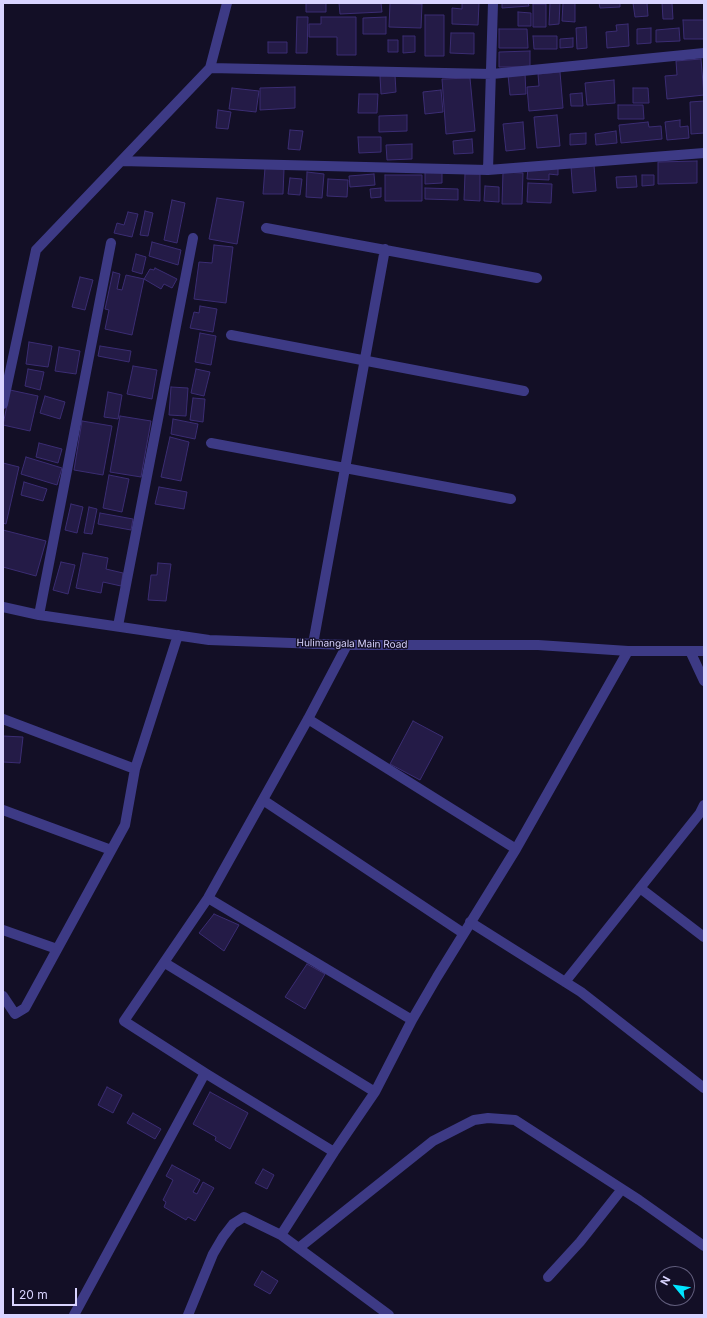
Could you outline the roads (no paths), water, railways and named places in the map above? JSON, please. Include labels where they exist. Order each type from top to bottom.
[{"type":"street","points":[[3,404],[36,250],[210,68],[227,3]]},
{"type":"street","points":[[488,170],[493,3]]},
{"type":"street","points":[[210,68],[492,74],[704,53]]},
{"type":"street","points":[[121,161],[488,170],[704,153]]},
{"type":"street","points":[[266,228],[537,278]]},
{"type":"street","points":[[118,626],[193,238]]},
{"type":"street","points":[[39,614],[111,243]]},
{"type":"street","points":[[313,644],[385,249]]},
{"type":"street","points":[[231,334],[524,391]]},
{"type":"street","points":[[211,443],[511,499]]},
{"type":"street","name":"Hulimangala Main Road","points":[[3,607],[208,640],[347,645],[538,645],[628,651],[704,651]]},
{"type":"street","points":[[3,996],[15,1014],[25,1008],[125,825],[135,769],[178,635]]},
{"type":"street","points":[[334,1152],[205,1073],[124,1021],[208,898],[308,719],[347,645]]},
{"type":"street","points":[[281,1235],[334,1152],[375,1092],[412,1020],[463,933],[516,849],[628,651]]},
{"type":"street","points":[[690,651],[704,681]]},
{"type":"street","points":[[3,719],[135,769]]},
{"type":"street","points":[[308,719],[516,849]]},
{"type":"street","points":[[263,800],[463,933]]},
{"type":"street","points":[[565,982],[700,813],[704,805]]},
{"type":"street","points":[[3,810],[111,850]]},
{"type":"street","points":[[640,888],[704,937]]},
{"type":"street","points":[[208,898],[412,1020]]},
{"type":"street","points":[[470,922],[581,992],[704,1088]]},
{"type":"street","points":[[3,930],[57,949]]},
{"type":"street","points":[[165,963],[375,1092]]},
{"type":"street","points":[[74,1315],[205,1073]]},
{"type":"street","points":[[300,1247],[433,1142],[474,1120],[488,1118],[515,1120],[622,1189],[704,1246]]},
{"type":"street","points":[[548,1277],[580,1242],[622,1189]]},
{"type":"street","points":[[190,1314],[213,1254],[233,1224],[244,1217],[281,1235],[300,1247],[328,1271],[389,1315]]}]
